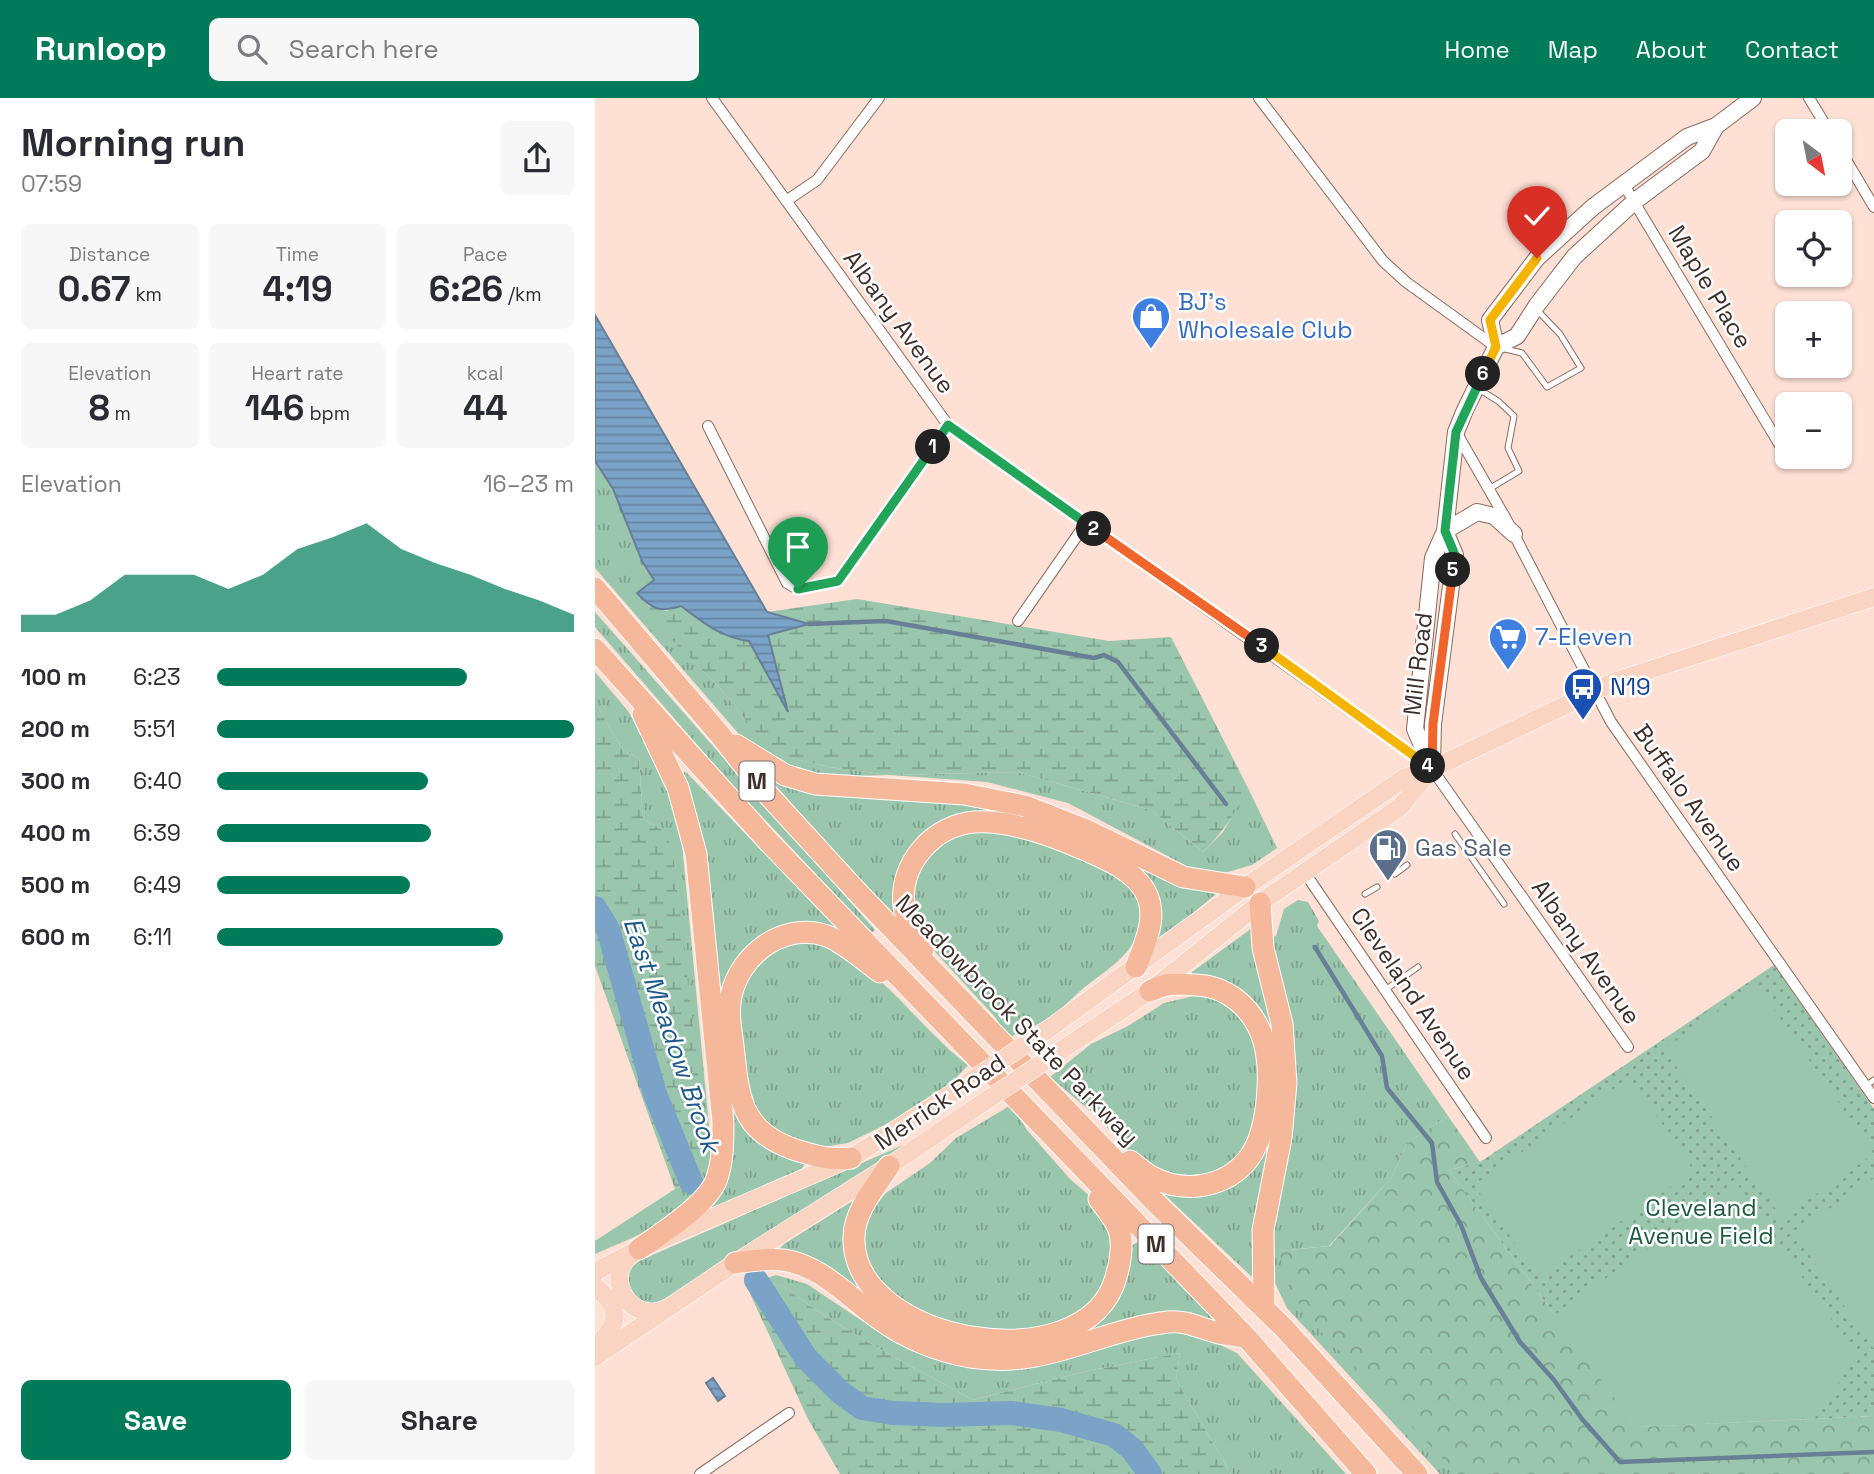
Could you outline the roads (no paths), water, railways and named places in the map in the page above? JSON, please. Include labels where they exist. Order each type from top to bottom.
[{"type":"highway","name":"Meadowbrook State Parkway","points":[[595,588],[761,787],[832,865],[1154,1201],[1264,1308],[1417,1474]]},
{"type":"highway","name":"M","points":[[595,649],[768,841],[1245,1337],[1366,1474]]},
{"type":"highway","points":[[635,696],[678,788],[696,854],[723,1122],[723,1153],[715,1183],[688,1214],[639,1249]]},
{"type":"highway","points":[[721,736],[785,775],[815,784],[964,794],[1025,806],[1086,830],[1182,877],[1245,887]]},
{"type":"highway","points":[[929,965],[904,910],[903,891],[908,873],[914,859],[937,835],[953,826],[974,822],[995,823],[1061,840],[1100,857],[1133,877],[1145,891],[1152,925],[1136,967]]},
{"type":"highway","points":[[1260,903],[1263,948],[1282,1024],[1286,1083],[1281,1138],[1263,1230],[1264,1308]]},
{"type":"highway","points":[[851,1158],[831,1160],[777,1144],[756,1128],[749,1118],[738,1090],[730,1015],[730,997],[736,980],[753,953],[772,940],[794,933],[812,932],[829,936],[916,996]]},
{"type":"highway","points":[[1087,1129],[1153,1178],[1191,1188],[1208,1185],[1238,1169],[1249,1158],[1260,1137],[1266,1109],[1267,1082],[1261,1034],[1250,1014],[1240,1002],[1224,992],[1203,985],[1165,983],[1150,991]]},
{"type":"highway","points":[[889,1166],[858,1213],[854,1236],[856,1258],[861,1272],[878,1294],[894,1307],[938,1329],[961,1336],[1005,1342],[1038,1338],[1071,1328],[1103,1304],[1114,1286],[1121,1259],[1119,1229],[1067,1151]]},
{"type":"highway","points":[[735,1263],[784,1260],[816,1272],[904,1335],[943,1352],[973,1358],[1007,1360],[1041,1357],[1137,1327],[1171,1322],[1185,1322],[1217,1333],[1245,1337]]},
{"type":"main road","name":"Mill Road","points":[[1496,347],[1490,320],[1537,258],[1593,208],[1687,137],[1716,126],[1753,98]]},
{"type":"main road","name":"Mill Road","points":[[1432,769],[1433,724],[1455,555],[1445,531],[1456,432],[1496,347],[1517,336],[1535,307],[1574,257],[1635,201],[1702,151],[1716,126]]},
{"type":"main road","points":[[1445,531],[1477,512],[1494,516],[1514,534]]},
{"type":"main road","name":"Merrick Road","points":[[595,1272],[639,1249],[851,1158],[1050,1028],[1245,887],[1406,777],[1432,769],[1596,690],[1874,597]]},
{"type":"main road","name":"Merrick Road","points":[[595,1357],[605,1343],[675,1304],[889,1166],[1150,991],[1260,903],[1400,807],[1432,769]]},
{"type":"main road","points":[[639,1249],[624,1261],[618,1279],[623,1298],[638,1310],[657,1312],[675,1304]]},
{"type":"main road","points":[[595,1286],[611,1300],[615,1312],[605,1343]]},
{"type":"street","name":"Albany Avenue","points":[[712,98],[948,425],[1432,769],[1628,1047]]},
{"type":"street","points":[[786,201],[817,180],[879,98]]},
{"type":"street","points":[[1259,98],[1383,261],[1406,282],[1496,347]]},
{"type":"street","points":[[1809,98],[1822,119]]},
{"type":"street","points":[[1852,170],[1874,206]]},
{"type":"street","name":"Maple Place","points":[[1624,185],[1775,437]]},
{"type":"street","points":[[708,426],[787,583],[798,589],[838,581],[948,425]]},
{"type":"street","name":"Buffalo Avenue","points":[[1456,432],[1514,534],[1611,722],[1870,1083],[1874,1098]]},
{"type":"street","points":[[1018,621],[1086,523]]},
{"type":"street","name":"Cleveland Avenue","points":[[1305,873],[1486,1138]]},
{"type":"street","points":[[700,1474],[789,1413]]},
{"type":"lane","points":[[1496,347],[1522,353],[1547,387],[1581,368],[1560,334],[1535,307]]},
{"type":"lane","points":[[1476,387],[1498,401],[1514,416],[1508,448],[1519,471],[1489,489]]},
{"type":"lane","points":[[1455,834],[1504,904]]},
{"type":"lane","points":[[1395,874],[1407,865]]},
{"type":"lane","points":[[1365,894],[1377,887]]},
{"type":"lane","points":[[1385,990],[1418,967]]},
{"type":"water","points":[[595,315],[767,612],[809,624],[768,635],[788,712],[749,641],[721,633],[681,606],[656,608],[637,593],[654,580],[642,561],[613,489],[595,461]]},
{"type":"water","points":[[713,1378],[725,1396],[718,1401],[706,1383]]},
{"type":"waterway","points":[[809,624],[886,621],[1094,658],[1104,655],[1118,662],[1226,804]]},
{"type":"waterway","name":"East Meadow Brook","points":[[595,908],[608,929],[655,1094],[691,1182]]},
{"type":"waterway","points":[[1315,947],[1382,1056],[1387,1088],[1432,1143],[1437,1182],[1461,1225],[1481,1278],[1520,1342],[1620,1462],[1874,1452]]},
{"type":"waterway","name":"East Meadow Brook","points":[[756,1280],[806,1358],[840,1392],[862,1408],[893,1413],[944,1415],[1011,1413],[1061,1420],[1114,1435],[1132,1449],[1150,1474]]},
{"type":"place","name":"BJ's Wholesale Club","points":[[1151,350]]},
{"type":"place","name":"7-Eleven","points":[[1508,671]]},
{"type":"place","name":"N19","points":[[1583,721]]},
{"type":"place","name":"Gas Sale","points":[[1388,882]]},
{"type":"park label","name":"Cleveland Avenue Field","points":[[1701,1222]]}]
